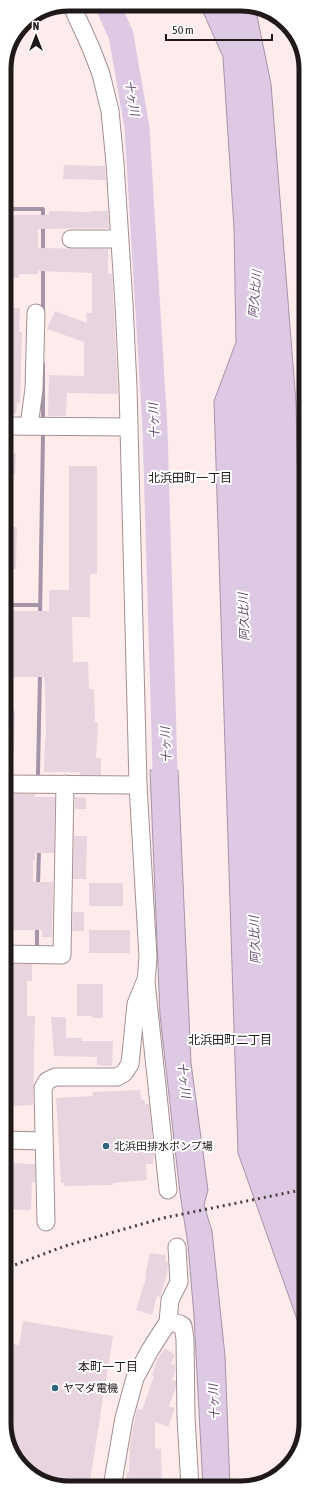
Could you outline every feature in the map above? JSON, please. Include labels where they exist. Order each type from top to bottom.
[{"type":"street","points":[[74,11],[101,74],[110,112],[115,164],[124,304],[129,427],[138,785],[142,827],[148,957],[146,982],[168,1190]]},
{"type":"street","points":[[71,239],[119,239]]},
{"type":"street","points":[[29,426],[34,388],[36,313]]},
{"type":"street","points":[[11,426],[129,427]]},
{"type":"street","points":[[11,784],[138,785]]},
{"type":"street","points":[[11,954],[62,955],[65,784]]},
{"type":"street","points":[[46,1222],[43,1088],[47,1081],[55,1077],[117,1077],[124,1073],[130,1064],[136,1004],[146,982]]},
{"type":"street","points":[[11,1140],[43,1141]]},
{"type":"street","points":[[113,1481],[124,1418],[134,1378],[168,1322],[170,1300],[179,1282],[177,1247]]},
{"type":"street","points":[[168,1322],[183,1326],[185,1339],[186,1417],[190,1481]]},
{"type":"water","name":"阿久比川","points":[[203,11],[241,11],[256,13],[271,84],[296,403],[299,539],[299,1325],[238,1153],[214,401],[236,342],[234,228],[223,57]]},
{"type":"water","points":[[150,770],[178,770],[191,1063],[208,1190],[204,1205],[212,1231],[225,1356],[230,1481],[203,1481],[194,1316],[188,1245],[180,1193],[160,1015]]},
{"type":"building","points":[[64,165],[105,166],[106,180],[63,179]]},
{"type":"building","points":[[49,211],[108,211],[109,228],[38,229],[38,248],[108,249],[108,274],[112,274],[118,394],[67,393],[66,416],[48,416],[49,375],[84,376],[84,342],[47,329],[55,311],[87,323],[86,313],[92,313],[92,273],[38,271],[38,274],[19,274],[19,278],[11,278],[11,215],[49,215]]},
{"type":"building","points":[[11,308],[20,308],[19,332],[22,332],[20,403],[17,403],[16,414],[11,414]]},
{"type":"building","points":[[11,453],[16,453],[15,474],[11,474]]},
{"type":"building","points":[[69,466],[97,466],[97,574],[90,574],[90,617],[72,617],[73,662],[88,662],[89,689],[94,689],[95,722],[98,723],[96,758],[101,758],[101,775],[80,775],[80,772],[44,772],[46,740],[44,677],[11,677],[11,611],[49,611],[49,590],[69,590]]},
{"type":"building","points":[[11,527],[17,527],[16,569],[11,569]]},
{"type":"building","points":[[11,711],[15,711],[14,754],[11,754]]},
{"type":"building","points":[[12,794],[35,794],[35,797],[55,797],[54,853],[35,853],[35,860],[33,860],[33,882],[53,882],[52,937],[42,937],[42,930],[11,930]]},
{"type":"building","points":[[75,797],[86,798],[86,809],[75,809]]},
{"type":"building","points":[[74,836],[87,836],[86,879],[73,879]]},
{"type":"building","points":[[89,883],[123,883],[123,906],[89,906]]},
{"type":"building","points":[[73,912],[84,912],[84,931],[72,931]]},
{"type":"building","points":[[89,930],[130,930],[130,953],[89,953]]},
{"type":"building","points":[[11,964],[32,964],[32,981],[27,981],[27,1016],[35,1016],[33,1105],[11,1106]]},
{"type":"building","points":[[77,984],[103,984],[103,1018],[77,1016]]},
{"type":"building","points":[[51,1017],[66,1017],[66,1038],[82,1038],[82,1041],[113,1041],[112,1066],[97,1065],[97,1057],[54,1056]]},
{"type":"building","name":"北浜田排水ポンプ場","points":[[140,1090],[141,1099],[144,1100],[145,1104],[149,1104],[154,1152],[153,1164],[146,1164],[147,1180],[113,1183],[113,1185],[64,1186],[64,1183],[61,1183],[56,1098],[93,1096],[92,1092]]},
{"type":"building","points":[[11,1163],[35,1164],[35,1182],[32,1182],[31,1210],[11,1209]]},
{"type":"building","points":[[150,1253],[166,1255],[165,1261],[168,1262],[167,1274],[160,1297],[157,1296],[152,1315],[136,1310],[146,1278]]},
{"type":"building","name":"ヤマダ電機","points":[[23,1321],[113,1336],[90,1481],[57,1480],[43,1475],[28,1464],[17,1449],[11,1431],[11,1343],[19,1345]]},
{"type":"building","points":[[165,1348],[175,1355],[171,1364],[175,1365],[175,1372],[172,1380],[176,1381],[176,1387],[169,1406],[175,1408],[168,1427],[155,1422],[155,1448],[161,1449],[162,1481],[126,1481],[127,1472],[129,1473],[130,1443],[137,1409],[142,1410],[154,1376],[152,1375],[157,1360]]},
{"type":"waterway","name":"十ヶ川","points":[[110,11],[121,35],[137,128],[155,429],[166,804]]},
{"type":"waterway","points":[[11,209],[43,209],[43,253]]},
{"type":"waterway","points":[[43,268],[43,313]]},
{"type":"waterway","points":[[43,364],[43,417]]},
{"type":"waterway","points":[[40,616],[43,434]]},
{"type":"waterway","points":[[11,605],[40,605]]},
{"type":"waterway","points":[[38,774],[40,673]]},
{"type":"waterway","points":[[38,886],[39,849]]},
{"type":"waterway","points":[[37,925],[37,947]]},
{"type":"railway","points":[[11,1266],[65,1246],[163,1218],[299,1190]]},
{"type":"place","name":"北浜田排水ポンプ場","points":[[106,1146]]},
{"type":"place","name":"ヤマダ電機","points":[[55,1388]]},
{"type":"district","name":"北浜田町一丁目","points":[[190,478]]},
{"type":"district","name":"北浜田町二丁目","points":[[230,1040]]},
{"type":"district","name":"本町一丁目","points":[[108,1367]]}]
